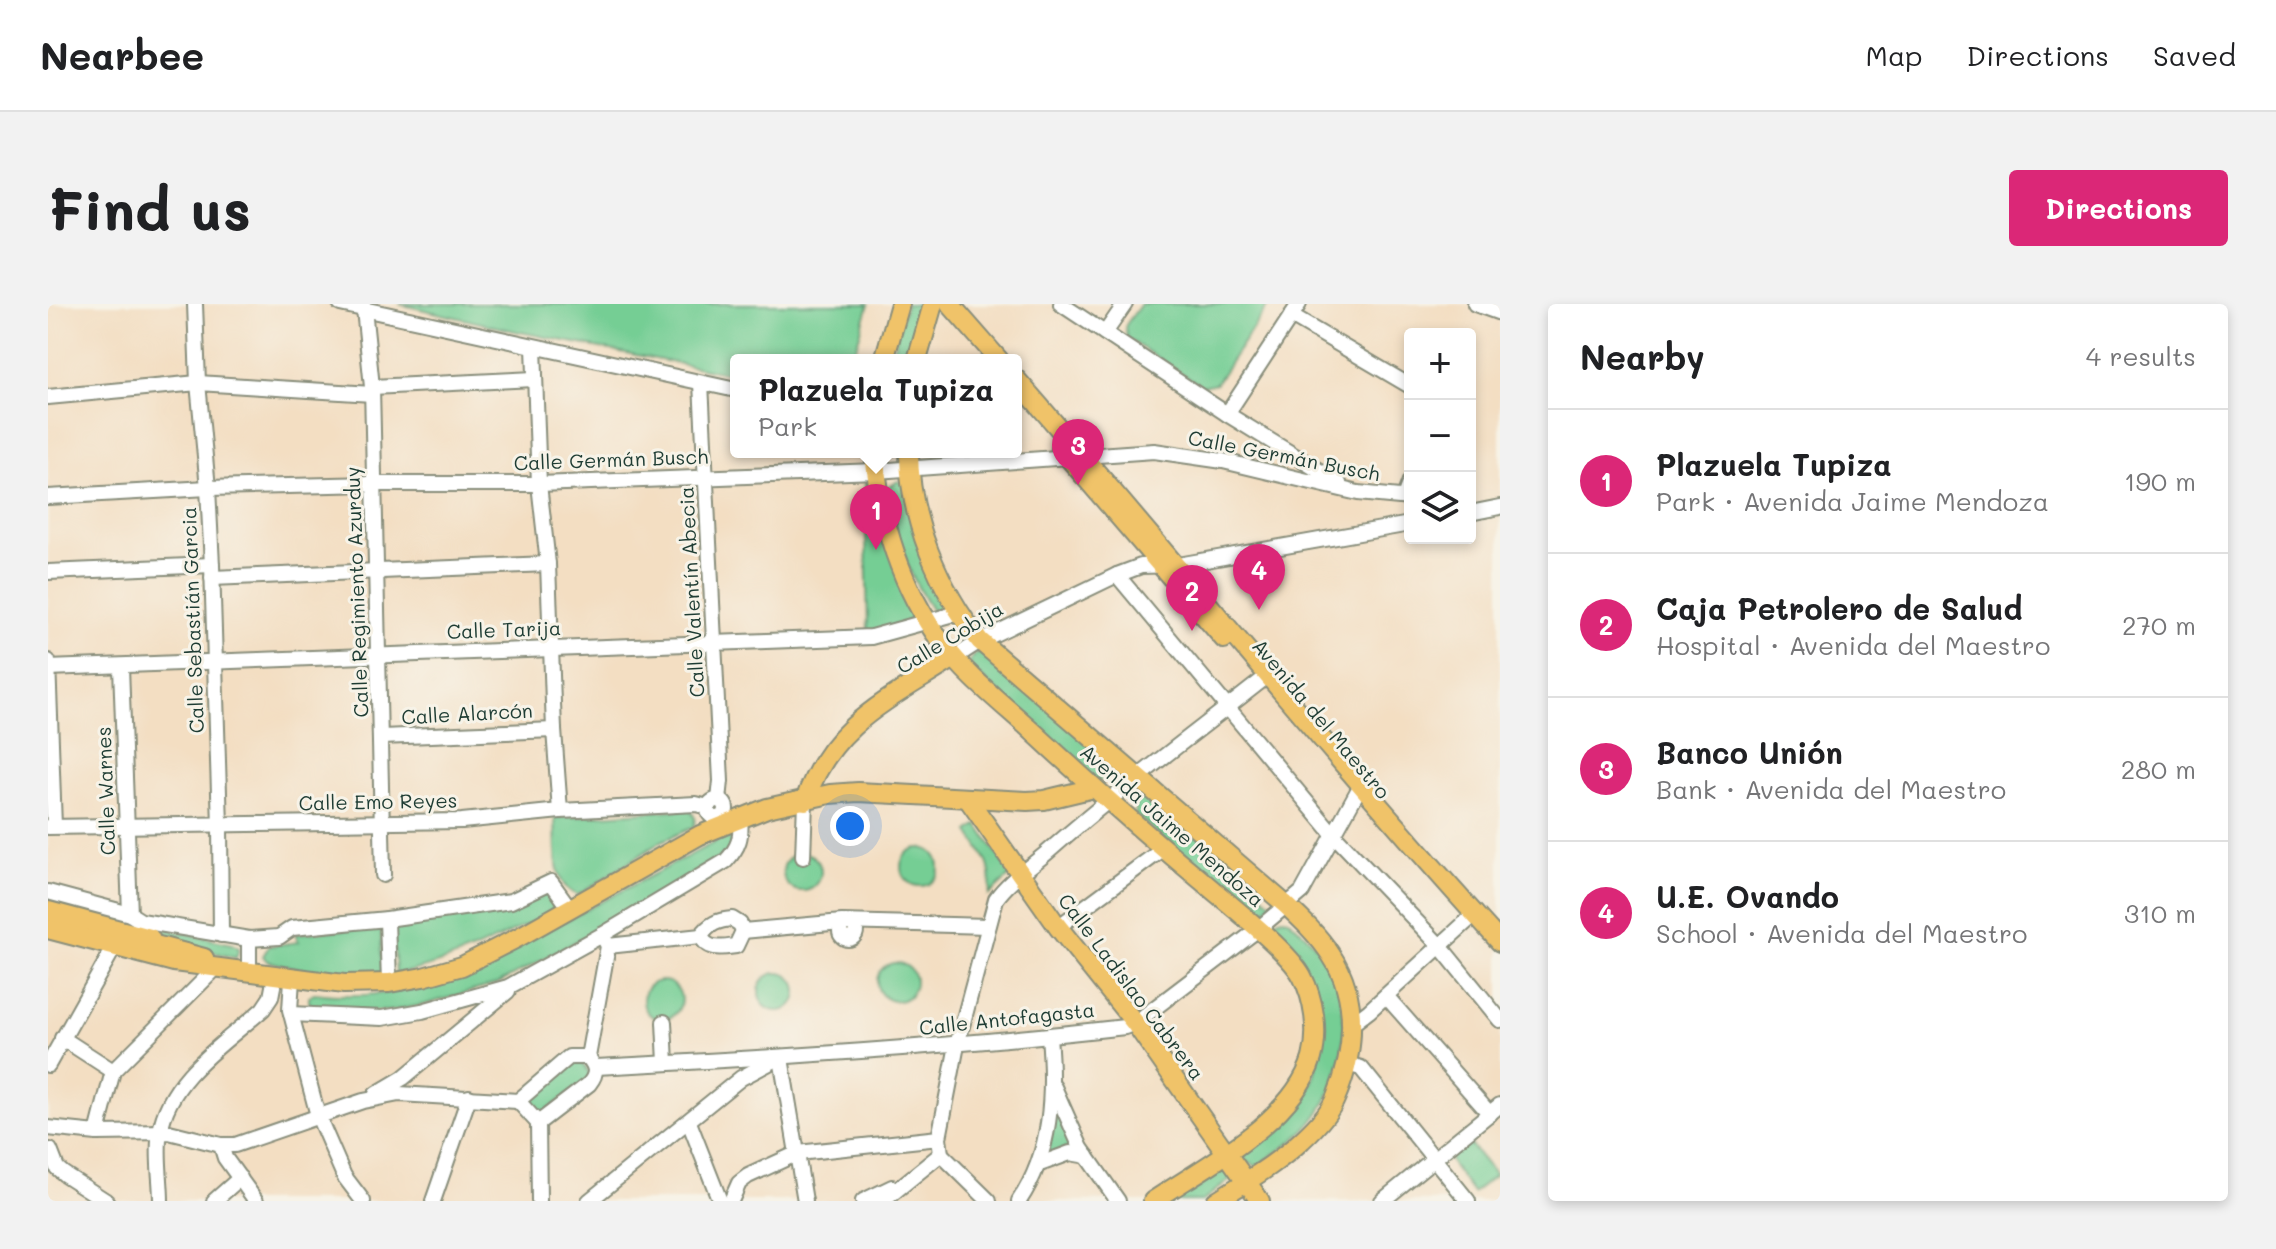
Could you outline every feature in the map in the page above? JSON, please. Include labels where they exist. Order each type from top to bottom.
[{"type":"main road","points":[[885,354],[900,304]]},
{"type":"main road","points":[[919,354],[934,304]]},
{"type":"main road","points":[[934,304],[979,354]]},
{"type":"main road","points":[[950,304],[994,354]]},
{"type":"main road","points":[[1022,387],[1077,458]]},
{"type":"main road","name":"Avenida del Maestro","points":[[1022,403],[1178,565],[1359,790]]},
{"type":"main road","name":"Avenida Jaime Mendoza","points":[[875,458],[895,555],[927,622],[954,658],[1100,794],[1257,930],[1301,974],[1310,997],[1315,1025],[1312,1057],[1301,1083],[1285,1105],[1271,1119],[1153,1201]]},
{"type":"main road","name":"Avenida del Maestro","points":[[1077,458],[1157,564],[1472,918],[1500,959]]},
{"type":"main road","name":"Avenida Jaime Mendoza","points":[[909,460],[925,539],[958,613],[980,641],[1286,905],[1333,957],[1348,992],[1352,1024],[1347,1064],[1335,1100],[1300,1142],[1216,1201]]},
{"type":"main road","name":"Calle Cobija","points":[[805,801],[822,761],[853,724],[954,658]]},
{"type":"main road","points":[[48,929],[249,972],[344,984],[389,983],[462,966],[519,937],[700,835],[721,810],[767,808],[830,794],[858,792],[1044,800],[1100,794]]},
{"type":"main road","name":"Calle Ladislao Cabrera","points":[[968,799],[1058,927],[1135,1023],[1260,1201]]},
{"type":"main road","points":[[700,835],[721,810]]},
{"type":"main road","points":[[48,911],[157,939],[174,955]]},
{"type":"main road","name":"Avenida del Maestro","points":[[1472,918],[1497,932]]},
{"type":"main road","points":[[48,919],[106,942]]},
{"type":"main road","points":[[48,939],[106,942]]},
{"type":"street","name":"Calle Sebastián Garcia","points":[[195,304],[212,572],[221,935]]},
{"type":"street","points":[[340,304],[730,389]]},
{"type":"street","points":[[1061,304],[1227,414],[1358,493]]},
{"type":"street","points":[[1105,333],[1125,304]]},
{"type":"street","points":[[1475,304],[1500,313]]},
{"type":"street","name":"Calle Regimiento Azurduy","points":[[364,309],[372,391],[383,875]]},
{"type":"street","points":[[1227,414],[1295,310],[1404,382]]},
{"type":"street","points":[[534,347],[539,484],[548,564],[560,811]]},
{"type":"street","points":[[48,397],[198,383],[372,391],[534,379]]},
{"type":"street","name":"Calle Valentín Abecia","points":[[508,987],[605,941],[726,861],[738,848],[741,834],[721,810],[701,383]]},
{"type":"street","name":"Calle Germán Busch","points":[[48,497],[208,488],[539,484],[876,471],[909,460],[1077,458],[1154,451],[1223,461],[1358,493],[1404,498]]},
{"type":"street","points":[[1476,503],[1500,506]]},
{"type":"street","points":[[1476,512],[1500,506]]},
{"type":"street","name":"Calle Cobija","points":[[954,658],[980,641],[1141,566],[1178,565],[1404,525]]},
{"type":"street","points":[[48,572],[376,572],[548,564]]},
{"type":"street","points":[[1117,575],[1334,835],[1440,946],[1500,1020]]},
{"type":"street","name":"Calle Tarija","points":[[48,668],[871,637],[958,613]]},
{"type":"street","points":[[48,661],[51,826]]},
{"type":"street","name":"Calle Warnes","points":[[121,667],[130,914]]},
{"type":"street","points":[[989,1201],[941,1154],[939,1138],[957,1045],[996,899],[1004,887],[1021,876],[1100,794],[1138,776],[1261,681]]},
{"type":"street","name":"Calle Alarcón","points":[[381,737],[554,730]]},
{"type":"street","name":"Calle Antofagasta","points":[[518,1101],[569,1057],[592,1062],[666,1063],[781,1058],[957,1045],[1125,1027],[1135,1023],[1257,930],[1302,892],[1359,790]]},
{"type":"street","points":[[803,857],[805,801]]},
{"type":"street","name":"Calle Emo Reyes","points":[[51,826],[462,821],[560,811],[696,804],[721,810]]},
{"type":"street","points":[[1058,927],[1163,849]]},
{"type":"street","points":[[48,892],[130,914],[141,921],[249,939],[279,937],[292,928],[387,919],[511,901],[551,882],[569,907]]},
{"type":"street","points":[[1352,1024],[1472,918]]},
{"type":"street","points":[[387,919],[389,983]]},
{"type":"street","points":[[732,919],[740,924],[743,931],[736,946],[730,947],[709,947],[701,936],[709,925],[721,920],[732,919]]},
{"type":"street","points":[[743,931],[849,923],[988,926]]},
{"type":"street","points":[[538,1123],[595,1076],[592,1062],[605,941],[701,936]]},
{"type":"street","points":[[249,939],[249,972]]},
{"type":"street","points":[[48,1065],[106,942]]},
{"type":"street","points":[[97,1133],[113,1071],[218,966]]},
{"type":"street","points":[[284,977],[318,1116],[344,1176],[363,1201]]},
{"type":"street","points":[[161,1201],[159,1132],[173,1094],[190,1074],[263,1009],[284,977]]},
{"type":"street","points":[[291,1014],[382,1018],[508,987]]},
{"type":"street","points":[[363,1101],[403,1078],[505,994],[508,987]]},
{"type":"street","points":[[1382,1201],[1497,1108],[1386,996]]},
{"type":"street","points":[[664,1022],[666,1063]]},
{"type":"street","points":[[1019,1201],[1040,1164],[1053,1084],[1049,1036]]},
{"type":"street","points":[[62,1038],[113,1071]]},
{"type":"street","points":[[589,1201],[741,1078],[781,1058],[805,1201]]},
{"type":"street","points":[[1347,1064],[1361,1068],[1468,1201]]},
{"type":"street","points":[[1053,1084],[1087,1156],[1118,1201]]},
{"type":"street","points":[[48,1128],[97,1133],[169,1132],[221,1145],[235,1145],[363,1101],[399,1094],[518,1101],[538,1123],[539,1201]]},
{"type":"street","points":[[433,1201],[469,1097]]},
{"type":"street","points":[[689,1122],[720,1201]]},
{"type":"street","points":[[731,1201],[739,1183],[748,1176],[798,1153],[939,1138]]},
{"type":"street","points":[[221,1145],[225,1158],[256,1201]]},
{"type":"street","points":[[49,1148],[57,1168],[106,1201]]},
{"type":"street","points":[[1040,1164],[1070,1153],[1087,1156]]},
{"type":"street","points":[[883,1201],[941,1154]]},
{"type":"street","points":[[863,1201],[917,1174]]},
{"type":"street","points":[[214,1201],[240,1178]]},
{"type":"street","points":[[610,1184],[615,1201]]},
{"type":"green space","points":[[399,304],[869,304],[854,354],[730,354],[730,374],[515,331]]},
{"type":"green space","points":[[906,304],[921,304],[923,308],[908,354],[892,354]]},
{"type":"green space","points":[[1141,304],[1269,304],[1216,383],[1202,386],[1127,338],[1125,326]]},
{"type":"green space","points":[[865,478],[871,488],[911,611],[911,618],[904,623],[868,632]]},
{"type":"green space","points":[[898,481],[907,486],[946,602],[941,610],[932,611],[915,582],[903,552],[887,488]]},
{"type":"green space","points":[[978,652],[985,653],[1110,763],[1108,775],[1097,781],[972,669],[969,661]]},
{"type":"green space","points":[[1142,798],[1156,798],[1272,903],[1257,919],[1135,814],[1135,804]]},
{"type":"green space","points":[[690,809],[695,818],[694,827],[662,841],[578,895],[563,883],[557,862],[555,818]]},
{"type":"green space","points":[[978,825],[1011,875],[989,895],[989,869],[969,832]]},
{"type":"green space","points":[[734,832],[730,851],[603,927],[497,984],[390,1011],[316,1011],[309,1002],[309,997],[314,993],[381,994],[446,983]]},
{"type":"green space","points":[[920,848],[933,854],[939,867],[933,880],[920,886],[907,880],[901,867],[907,854]]},
{"type":"green space","points":[[802,853],[815,859],[821,872],[815,885],[802,891],[789,885],[783,872],[789,859]]},
{"type":"green space","points":[[549,890],[555,901],[552,912],[457,957],[396,974],[393,927],[398,923],[518,906]]},
{"type":"green space","points":[[48,897],[239,948],[236,958],[228,956],[48,907]]},
{"type":"green space","points":[[1289,919],[1316,945],[1334,976],[1341,998],[1343,1044],[1332,1089],[1321,1110],[1296,1139],[1257,1166],[1247,1162],[1244,1157],[1246,1151],[1296,1109],[1312,1084],[1321,1048],[1322,1015],[1272,932],[1276,920]]},
{"type":"green space","points":[[381,926],[382,973],[338,974],[310,970],[267,961],[263,956],[269,946],[299,942],[295,934]]},
{"type":"green space","points":[[896,963],[909,969],[915,982],[909,995],[896,1001],[883,995],[877,982],[883,969]]},
{"type":"green space","points":[[778,973],[791,979],[797,992],[791,1005],[778,1011],[765,1005],[759,992],[765,979]]},
{"type":"green space","points":[[662,981],[675,987],[681,1000],[675,1013],[662,1019],[649,1013],[643,1000],[649,987]]},
{"type":"green space","points":[[575,1062],[581,1062],[589,1072],[589,1079],[537,1117],[527,1100]]},
{"type":"green space","points":[[1056,1106],[1075,1146],[1048,1154]]},
{"type":"green space","points":[[1468,1142],[1495,1175],[1473,1193],[1450,1162],[1450,1157]]},
{"type":"green space","points":[[1218,1170],[1229,1173],[1231,1179],[1202,1201],[1166,1201]]},
{"type":"place","name":"Banco Unión","points":[[1078,485]]},
{"type":"place","name":"Plazuela Tupiza","points":[[876,550]]},
{"type":"place","name":"U.E. Ovando","points":[[1259,610]]},
{"type":"place","name":"Caja Petrolero de Salud","points":[[1192,631]]}]
